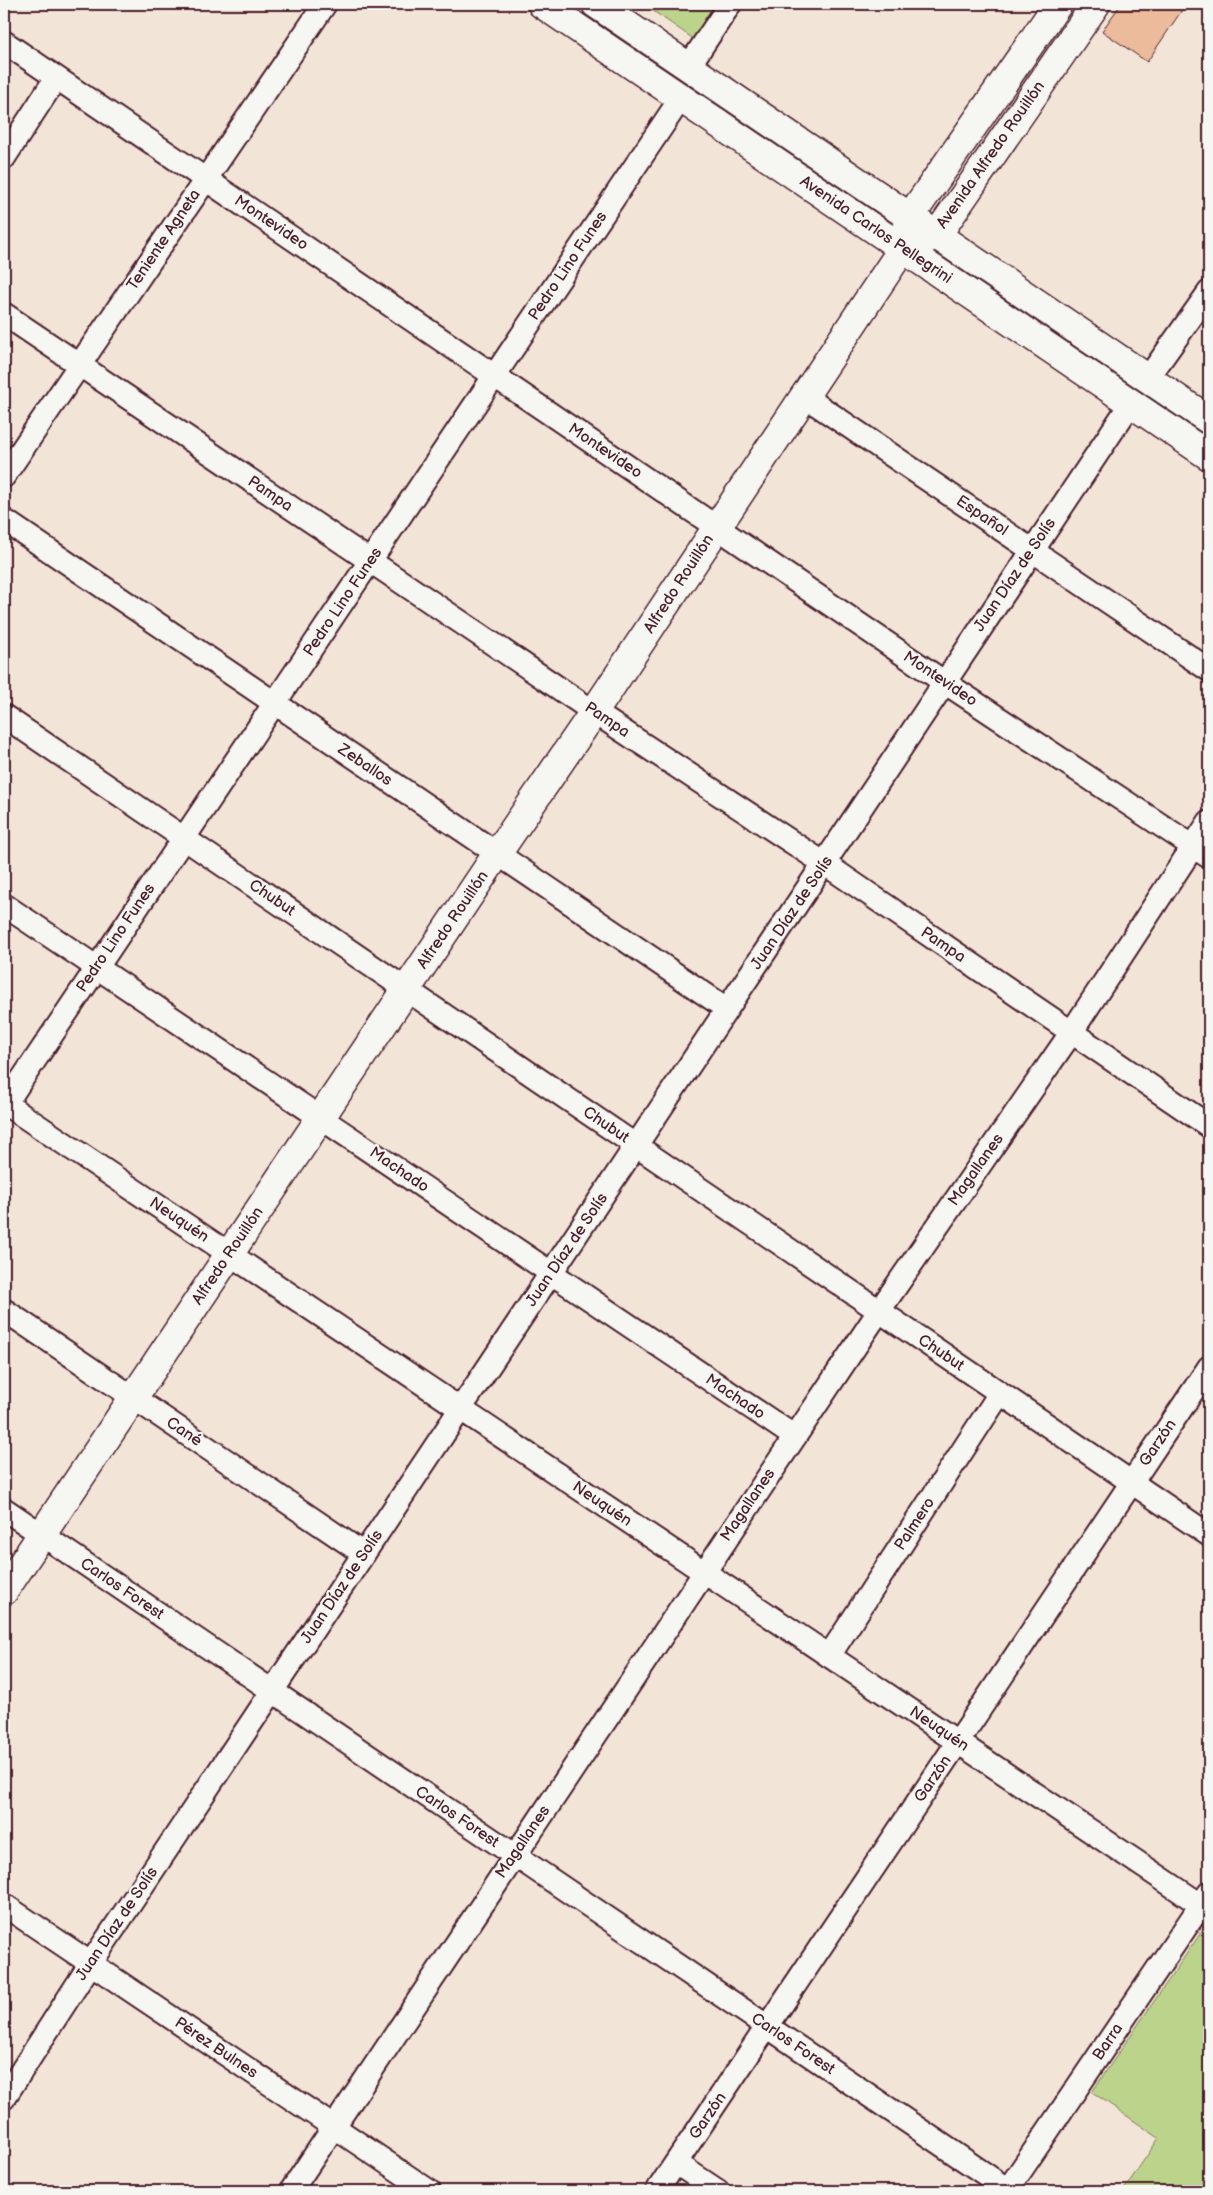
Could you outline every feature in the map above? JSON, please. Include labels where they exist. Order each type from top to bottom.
[{"type":"street","name":"Teniente Agneta","points":[[4,476],[325,4]]},
{"type":"street","name":"Avenida Carlos Pellegrini","points":[[542,4],[1209,456]]},
{"type":"street","name":"Avenida Carlos Pellegrini","points":[[596,4],[1209,420]]},
{"type":"street","points":[[688,66],[730,4]]},
{"type":"street","name":"Avenida Alfredo Rouillón","points":[[903,248],[910,217],[1058,4]]},
{"type":"street","name":"Avenida Alfredo Rouillón","points":[[903,248],[937,235],[1096,4]]},
{"type":"street","name":"Montevideo","points":[[4,42],[944,682],[1201,851]]},
{"type":"street","points":[[4,158],[56,78]]},
{"type":"street","name":"Pedro Lino Funes","points":[[4,1105],[681,98]]},
{"type":"street","name":"Alfredo Rouillón","points":[[4,1591],[903,248]]},
{"type":"street","points":[[1148,378],[1209,292]]},
{"type":"street","name":"Pampa","points":[[4,314],[79,367],[594,712],[825,864],[1209,1126]]},
{"type":"street","name":"Español","points":[[804,396],[1209,670]]},
{"type":"street","name":"Juan Díaz de Solís","points":[[4,2098],[91,1963],[825,864],[1130,403]]},
{"type":"street","name":"Zeballos","points":[[4,520],[727,1009]]},
{"type":"street","name":"Chubut","points":[[4,716],[1209,1535]]},
{"type":"street","name":"Magallanes","points":[[291,2191],[879,1311],[1071,1033],[1201,851],[1209,822]]},
{"type":"street","name":"Machado","points":[[4,905],[795,1437]]},
{"type":"street","name":"Neuquén","points":[[4,1105],[958,1742],[1205,1899]]},
{"type":"street","name":"Cané","points":[[4,1310],[364,1554]]},
{"type":"street","name":"Garzón","points":[[657,2191],[1209,1367]]},
{"type":"street","name":"Palmero","points":[[829,1656],[1000,1393]]},
{"type":"street","name":"Carlos Forest","points":[[4,1509],[1009,2191]]},
{"type":"street","name":"Barra","points":[[1009,2191],[1205,1899]]},
{"type":"street","name":"Pérez Bulnes","points":[[4,1905],[429,2191]]},
{"type":"street","points":[[676,2163],[718,2191]]},
{"type":"green space","points":[[643,4],[720,4],[695,40]]},
{"type":"green space","points":[[1209,1921],[1209,2191],[1123,2191],[1159,2138],[1092,2092]]},
{"type":"building","points":[[1121,4],[1186,4],[1147,62],[1102,31]]}]
